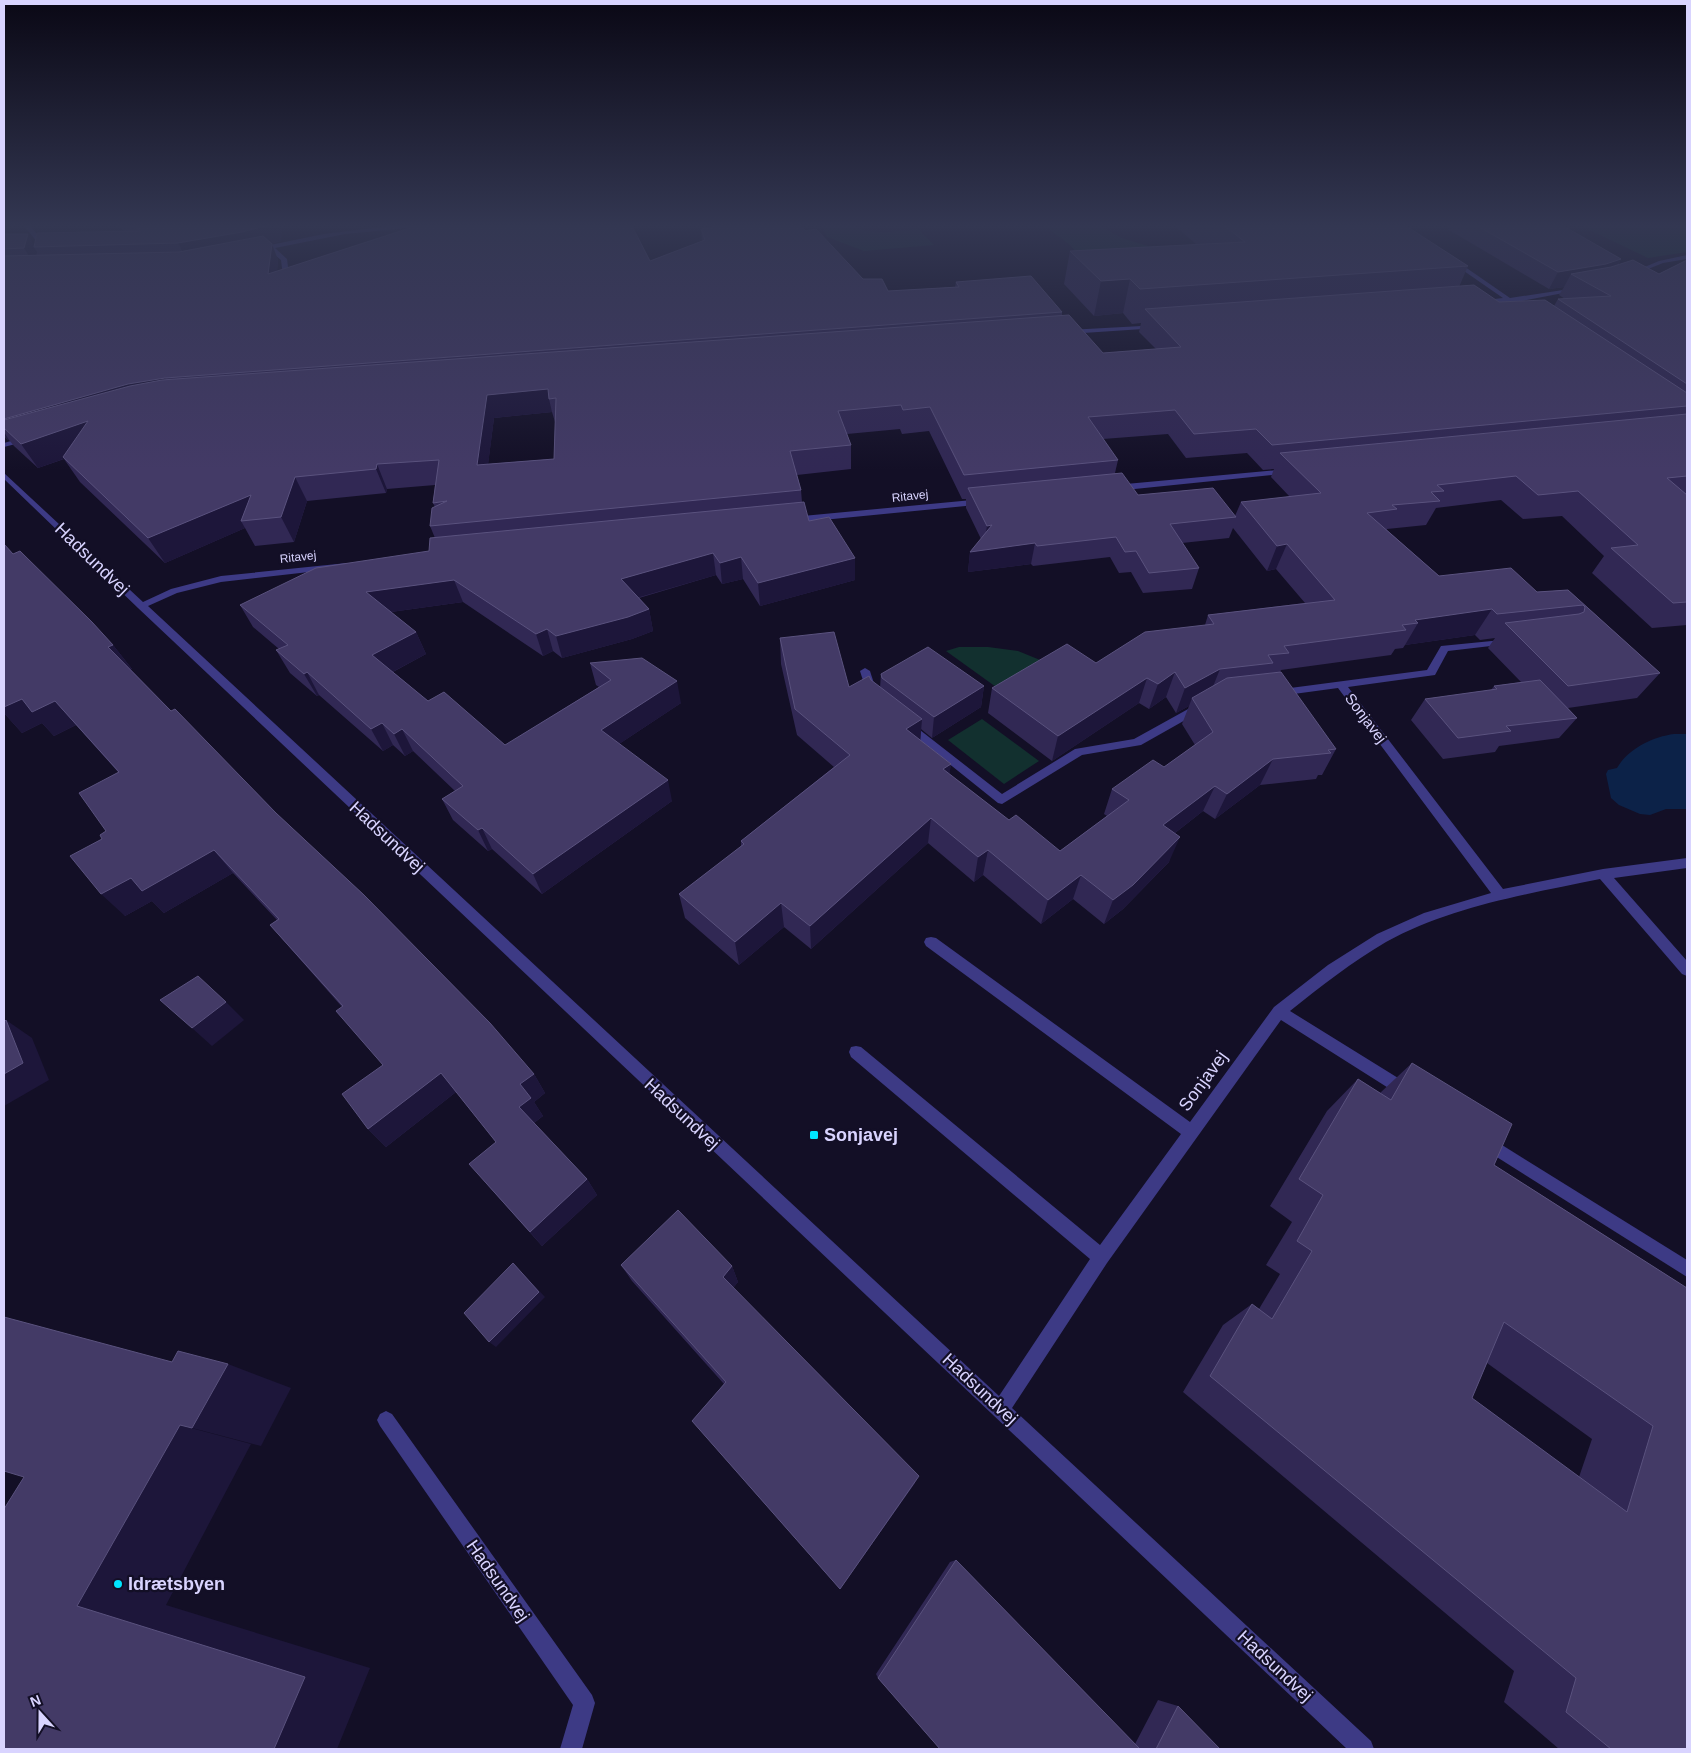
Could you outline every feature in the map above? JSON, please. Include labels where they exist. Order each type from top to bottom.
[{"type":"street","points":[[1060,333],[1169,325]]},
{"type":"street","points":[[4,445],[37,435]]},
{"type":"street","points":[[1104,490],[1297,470]]},
{"type":"street","name":"Hadsundvej","points":[[4,475],[738,1166],[1001,1408],[1364,1749]]},
{"type":"street","name":"Ritavej","points":[[778,522],[995,500]]},
{"type":"street","name":"Ritavej","points":[[141,606],[174,591],[221,579],[351,564]]},
{"type":"street","name":"Sonjavej","points":[[1263,694],[1432,673],[1445,648],[1522,639]]},
{"type":"street","points":[[866,671],[875,702]]},
{"type":"street","name":"Sonjavej","points":[[1341,685],[1500,894]]},
{"type":"street","points":[[898,719],[1002,800],[1079,752],[1136,742],[1206,704]]},
{"type":"street","name":"Sonjavej","points":[[1001,1408],[1101,1257],[1279,1011],[1333,969],[1382,938],[1429,917],[1500,894],[1603,874],[1687,863]]},
{"type":"street","points":[[1603,874],[1687,970]]},
{"type":"street","points":[[931,942],[1191,1132]]},
{"type":"street","points":[[1279,1011],[1421,1101]]},
{"type":"street","points":[[856,1052],[1101,1257]]},
{"type":"street","points":[[1471,1132],[1687,1269]]},
{"type":"street","name":"Hadsundvej","points":[[386,1420],[584,1703],[571,1749]]},
{"type":"green space","points":[[959,647],[988,647],[1018,651],[1050,664],[1003,692],[946,651]]},
{"type":"green space","points":[[982,719],[1039,761],[1004,784],[948,740]]},
{"type":"water","points":[[1674,734],[1687,734],[1687,809],[1666,809],[1650,815],[1640,814],[1619,805],[1611,798],[1606,774],[1608,770],[1617,768],[1627,755],[1641,745],[1657,738]]},
{"type":"building","points":[[4,306],[1057,306],[1062,312],[165,378],[128,384],[4,419]]},
{"type":"building","points":[[1189,306],[1554,306],[1687,393],[1687,406],[1272,445],[1256,429],[1194,434],[1175,410],[1088,417],[1118,460],[964,475],[930,407],[903,410],[901,405],[838,411],[851,445],[790,451],[801,490],[430,526],[432,508],[447,501],[433,503],[439,460],[377,464],[376,469],[295,477],[281,517],[241,521],[251,495],[148,538],[63,457],[88,421],[21,444],[4,428],[4,420],[130,386],[162,380],[1069,315],[1103,353],[1181,347],[1145,309]],"holes":[[[548,389],[549,399],[556,398],[554,459],[477,465],[487,395]]]},
{"type":"building","points":[[1568,306],[1687,306],[1687,384]]},
{"type":"building","points":[[1687,414],[1687,476],[1667,478],[1687,495],[1687,602],[1673,603],[1611,548],[1638,545],[1578,491],[1538,495],[1516,476],[1437,485],[1444,491],[1431,492],[1440,501],[1392,505],[1397,509],[1367,513],[1439,576],[1511,568],[1537,592],[1568,590],[1660,673],[1568,686],[1505,623],[1579,614],[1584,612],[1585,607],[1583,605],[1497,614],[1492,609],[1415,620],[1418,623],[1402,625],[1406,630],[1284,646],[1289,653],[1268,655],[1273,663],[1220,669],[1185,688],[1175,672],[1158,684],[1147,678],[1058,736],[992,688],[1067,644],[1096,663],[1145,632],[1214,624],[1208,615],[1335,600],[1287,544],[1277,546],[1241,502],[1321,493],[1280,453]]},
{"type":"building","points":[[1122,473],[1138,495],[1213,488],[1236,517],[1170,524],[1199,568],[1149,573],[1136,551],[1125,552],[1116,537],[1037,546],[1035,543],[970,552],[992,525],[987,526],[968,488]]},
{"type":"building","points":[[804,502],[809,521],[829,517],[855,558],[758,583],[741,557],[720,563],[713,553],[621,579],[649,609],[628,617],[556,636],[547,629],[536,634],[454,580],[366,592],[416,632],[372,655],[428,701],[444,692],[505,745],[611,680],[590,663],[642,658],[677,681],[601,730],[668,780],[533,874],[482,828],[478,830],[442,799],[463,786],[402,729],[394,734],[382,723],[371,729],[307,672],[304,674],[276,650],[288,645],[240,605],[316,568],[429,551],[430,538]]},
{"type":"building","points":[[4,544],[13,554],[20,551],[92,622],[113,645],[108,647],[171,711],[175,709],[276,813],[364,895],[490,1023],[534,1074],[520,1084],[531,1098],[519,1107],[587,1179],[530,1232],[469,1164],[496,1142],[441,1073],[368,1129],[342,1094],[383,1065],[336,1011],[343,1006],[270,925],[279,919],[214,850],[142,891],[131,878],[101,894],[70,856],[102,839],[100,835],[106,831],[79,793],[119,772],[55,701],[32,712],[22,699],[4,707]]},
{"type":"building","points":[[834,632],[849,687],[869,676],[871,680],[922,719],[906,729],[951,764],[943,769],[1009,820],[1016,815],[1060,851],[1129,800],[1112,789],[1153,760],[1164,767],[1213,732],[1192,698],[1227,678],[1281,672],[1336,749],[1328,750],[1331,753],[1273,759],[1227,794],[1215,786],[1163,825],[1180,837],[1133,885],[1113,900],[1081,875],[1048,900],[988,850],[978,857],[931,818],[810,926],[781,903],[735,942],[679,894],[744,844],[741,841],[850,755],[795,709],[780,638]]},
{"type":"building","points":[[928,647],[984,686],[934,717],[882,678],[881,674]]},
{"type":"building","points":[[1540,680],[1577,718],[1506,726],[1511,731],[1458,738],[1425,699],[1497,689],[1494,686]]},
{"type":"building","points":[[198,976],[226,1002],[192,1028],[160,1000]]},
{"type":"building","points":[[6,1020],[23,1063],[4,1074],[4,1022]]},
{"type":"building","points":[[1412,1063],[1512,1124],[1494,1165],[1687,1288],[1687,1749],[1611,1749],[1566,1712],[1576,1678],[1210,1376],[1252,1304],[1272,1319],[1312,1251],[1297,1241],[1323,1195],[1299,1179],[1358,1079],[1391,1100]],"holes":[[[1504,1322],[1653,1426],[1627,1512],[1472,1398]]]},
{"type":"building","points":[[678,1210],[732,1266],[723,1277],[919,1476],[840,1589],[692,1421],[726,1382],[621,1265]]},
{"type":"building","points":[[513,1263],[539,1292],[489,1342],[464,1313]]},
{"type":"building","points":[[4,1317],[172,1362],[178,1351],[228,1364],[192,1428],[180,1425],[77,1606],[305,1677],[274,1749],[4,1749],[4,1509],[24,1477],[4,1471]]},
{"type":"building","points":[[956,1560],[1140,1749],[940,1749],[878,1678]]},
{"type":"building","points":[[1178,1706],[1220,1749],[1156,1749]]},
{"type":"place","name":"Sonjavej","points":[[814,1135]]},
{"type":"place","name":"Idrætsbyen","points":[[118,1584]]}]
